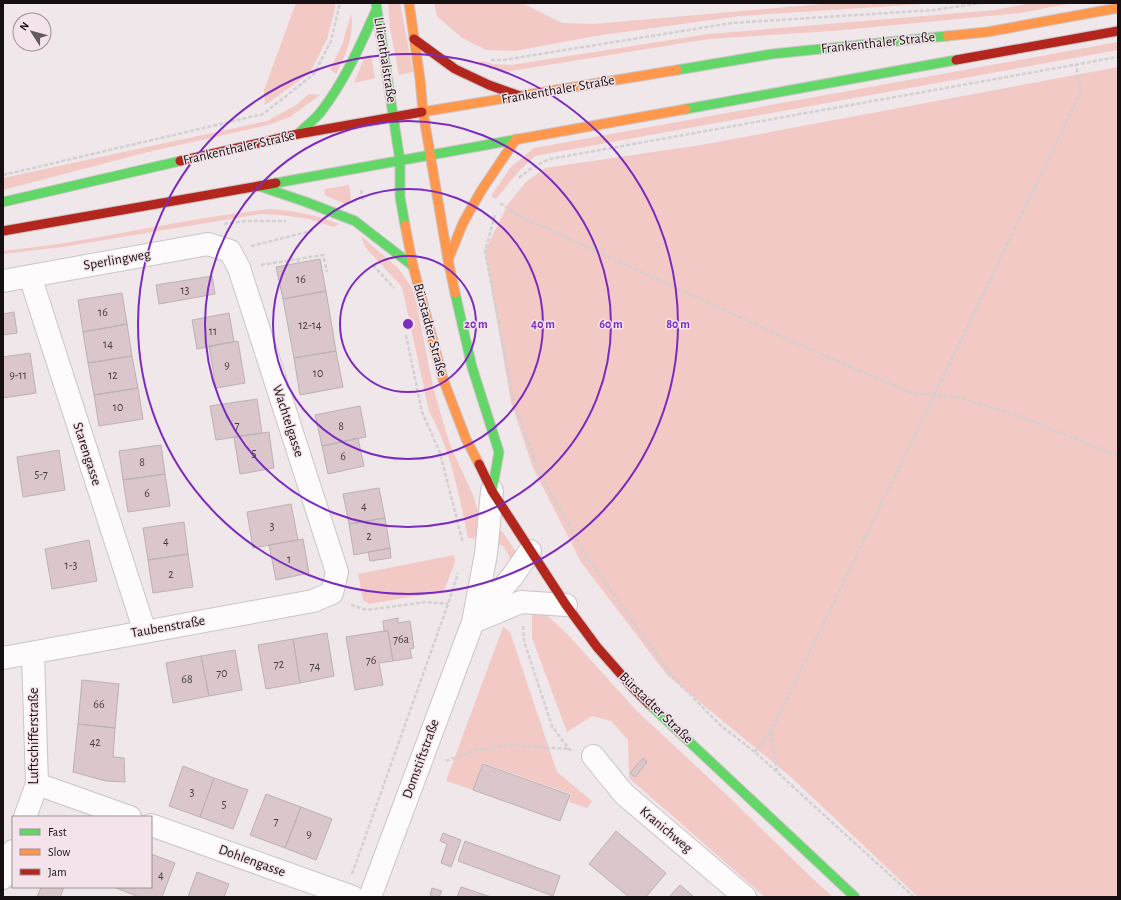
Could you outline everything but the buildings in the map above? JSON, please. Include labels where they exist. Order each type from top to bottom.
[{"type":"main road","points":[[408,3],[423,112],[448,260],[472,367],[499,452],[492,491]]},
{"type":"main road","points":[[298,134],[319,114],[337,90],[355,57],[376,6]]},
{"type":"main road","name":"Lilienthalstraße","points":[[376,6],[400,161]]},
{"type":"main road","name":"Frankenthaler Straße","points":[[3,202],[298,134],[394,116],[772,54],[987,32],[1118,8]]},
{"type":"main road","name":"Frankenthaler Straße","points":[[3,231],[1118,31]]},
{"type":"main road","points":[[414,39],[455,69],[489,85],[520,96]]},
{"type":"main road","points":[[448,260],[463,222],[481,191],[516,140]]},
{"type":"main road","name":"Bürstadter Straße","points":[[400,161],[400,197],[413,266],[443,379],[466,439],[492,491],[530,551],[596,647],[633,688],[855,897]]},
{"type":"main road","points":[[259,186],[355,221],[413,266]]},
{"type":"street","name":"Sperlingweg","points":[[3,281],[208,244],[234,260]]},
{"type":"street","name":"Wachtelgasse","points":[[234,260],[337,572],[332,593]]},
{"type":"street","name":"Starengasse","points":[[30,276],[145,632]]},
{"type":"street","points":[[473,622],[486,554],[492,491]]},
{"type":"street","points":[[473,622],[512,577],[530,551]]},
{"type":"street","name":"Taubenstraße","points":[[3,658],[313,601],[332,593]]},
{"type":"street","points":[[473,622],[521,602],[566,605]]},
{"type":"street","name":"Domstiftstraße","points":[[370,897],[473,622]]},
{"type":"street","name":"Luftschifferstraße","points":[[25,816],[37,784],[33,653]]},
{"type":"street","name":"Kranichweg","points":[[593,756],[624,794],[744,897]]},
{"type":"street","points":[[37,784],[127,816]]},
{"type":"street","name":"Dohlengasse","points":[[152,825],[349,896]]},
{"type":"street","points":[[3,878],[12,854]]},
{"type":"path","points":[[3,175],[263,114],[314,74],[331,41],[340,3]]},
{"type":"path","points":[[488,60],[503,60],[732,23],[934,10],[981,3]]},
{"type":"path","points":[[515,182],[526,171],[537,164],[550,159],[1118,57]]},
{"type":"path","points":[[755,752],[771,732],[1081,92],[1076,65]]},
{"type":"path","points":[[503,197],[499,202],[486,251],[514,403],[539,472],[586,558],[672,676],[720,726],[755,752],[914,897]]},
{"type":"path","points":[[499,202],[520,216],[798,344],[911,393],[958,397],[1019,416],[1118,456]]},
{"type":"path","points":[[234,260],[320,229]]},
{"type":"path","points":[[234,260],[298,259],[323,254],[327,272]]},
{"type":"path","points":[[372,264],[397,291]]},
{"type":"path","points":[[405,329],[422,412],[440,453],[465,549],[486,554]]},
{"type":"path","points":[[349,896],[459,570]]},
{"type":"path","points":[[332,593],[344,602],[367,610],[426,602],[448,604]]},
{"type":"path","points":[[521,602],[524,641],[552,726],[569,750]]},
{"type":"path","points":[[771,732],[777,772]]},
{"type":"path","points":[[423,754],[446,761],[476,750],[512,745],[569,750],[593,756]]},
{"type":"shaded area","points":[[296,3],[335,3],[327,39],[310,73],[265,105],[264,90]]},
{"type":"shaded area","points":[[388,3],[400,3],[413,72],[399,75],[390,28]]},
{"type":"shaded area","points":[[434,3],[522,3],[562,23],[594,24],[832,3],[939,3],[740,16],[595,36],[515,51],[486,50],[462,38],[437,16]]},
{"type":"shaded area","points":[[1031,3],[1073,3],[1020,13],[832,31],[709,39],[510,71],[491,69],[479,64],[481,61],[493,64],[511,65],[709,34],[995,10]]},
{"type":"shaded area","points":[[351,14],[352,29],[346,53],[336,74],[330,69],[342,45]]},
{"type":"shaded area","points":[[1118,42],[1118,50],[535,156],[520,170],[496,199],[491,196],[510,168],[534,148]]},
{"type":"shaded area","points":[[371,55],[375,78],[354,83],[365,56]]},
{"type":"shaded area","points":[[1118,67],[1118,897],[918,897],[792,778],[667,675],[581,562],[533,468],[511,402],[485,251],[508,204],[526,182],[545,168],[701,145]]},
{"type":"shaded area","points":[[309,94],[320,95],[290,117],[268,125],[148,152],[3,190],[3,178],[267,121],[296,105]]},
{"type":"shaded area","points":[[349,185],[351,198],[348,205],[326,196],[324,192],[325,189]]},
{"type":"shaded area","points":[[271,209],[306,214],[339,224],[334,227],[309,219],[260,214],[62,247],[3,254],[3,251],[70,242],[204,218]]},
{"type":"shaded area","points":[[361,236],[398,268],[412,288],[433,387],[451,447],[473,495],[479,515],[480,539],[468,538],[458,489],[449,457],[437,426],[429,411],[402,287],[365,247]]},
{"type":"shaded area","points":[[502,531],[520,558],[514,565],[503,546],[496,544],[498,532]]},
{"type":"shaded area","points":[[454,555],[455,562],[444,591],[369,604],[363,600],[358,574]]},
{"type":"shaded area","points":[[532,612],[546,614],[569,636],[637,711],[833,897],[765,897],[629,778],[628,740],[611,721],[592,716],[567,732],[532,638]]},
{"type":"shaded area","points":[[503,627],[510,632],[557,772],[592,801],[587,808],[569,802],[571,794],[483,763],[473,790],[446,781]]},
{"type":"traffic: fast","points":[[376,3],[400,161],[400,197],[405,225]]},
{"type":"traffic: fast","points":[[298,134],[320,113],[329,101],[359,49],[377,8]]},
{"type":"traffic: fast","points":[[677,70],[772,54],[947,36]]},
{"type":"traffic: fast","points":[[686,109],[956,60]]},
{"type":"traffic: fast","points":[[276,183],[519,139]]},
{"type":"traffic: fast","points":[[3,202],[180,161]]},
{"type":"traffic: fast","points":[[259,186],[355,221],[413,266]]},
{"type":"traffic: fast","points":[[455,293],[472,367],[499,452],[492,491]]},
{"type":"traffic: fast","points":[[649,704],[855,897]]},
{"type":"traffic: slow","points":[[409,3],[420,79],[423,112],[455,293]]},
{"type":"traffic: slow","points":[[947,36],[987,32],[1118,8]]},
{"type":"traffic: slow","points":[[422,112],[677,70]]},
{"type":"traffic: slow","points":[[519,139],[686,109]]},
{"type":"traffic: slow","points":[[448,260],[463,223],[481,191],[516,139]]},
{"type":"traffic: slow","points":[[405,225],[413,266],[443,379],[466,439],[479,464]]},
{"type":"traffic: jam","points":[[956,60],[1118,31]]},
{"type":"traffic: jam","points":[[414,39],[455,69],[489,85],[520,96]]},
{"type":"traffic: jam","points":[[180,161],[298,134],[422,112]]},
{"type":"traffic: jam","points":[[3,231],[276,183]]},
{"type":"traffic: jam","points":[[479,464],[492,491],[566,605],[597,647],[649,704]]}]
